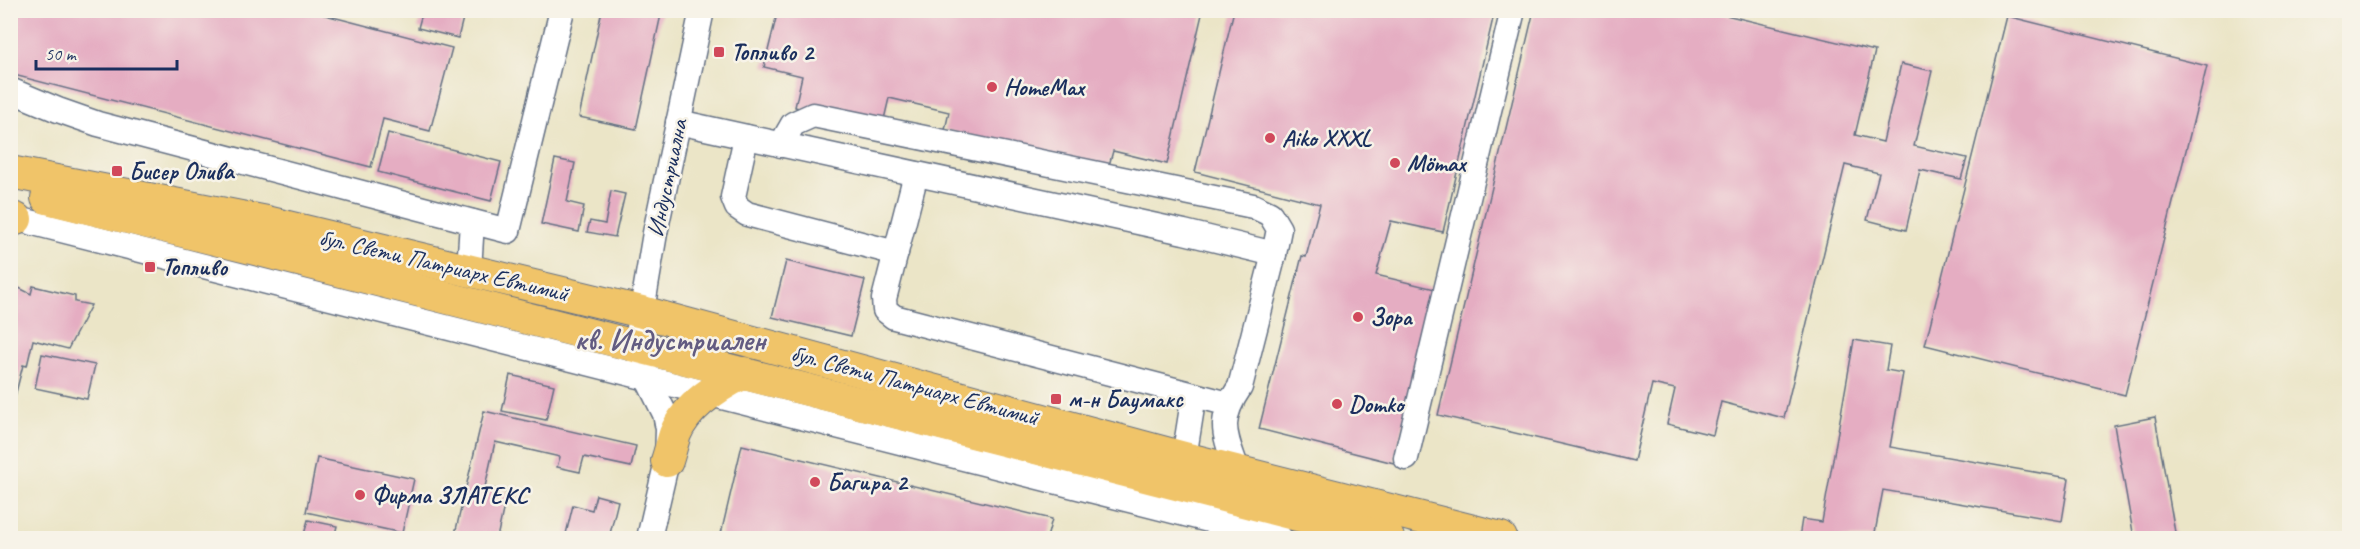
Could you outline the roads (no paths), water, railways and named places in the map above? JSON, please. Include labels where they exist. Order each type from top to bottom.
[{"type":"main road","name":"бул. Свети Патриарх Евтимий","points":[[14,195],[267,222],[642,312],[1184,458],[1501,538]]},
{"type":"main road","name":"бул. Свети Патриарх Евтимий","points":[[14,195],[44,198],[224,241],[1389,538]]},
{"type":"main road","points":[[667,461],[676,432],[695,406],[744,373]]},
{"type":"street","points":[[10,90],[98,124],[508,231],[562,10]]},
{"type":"street","name":"Индустриална","points":[[636,345],[678,122],[702,10]]},
{"type":"street","points":[[1406,458],[1513,10]]},
{"type":"street","points":[[781,145],[793,124],[813,115],[1253,206],[1270,214],[1279,229],[1274,254],[1240,387],[1228,404],[1224,431],[1238,472]]},
{"type":"street","points":[[678,122],[1184,232],[1274,254]]},
{"type":"street","points":[[746,137],[733,197],[736,207],[747,214],[896,253]]},
{"type":"street","points":[[916,174],[884,299],[885,310],[894,317],[1228,404]]},
{"type":"street","points":[[14,195],[647,378],[853,432],[1280,538]]},
{"type":"street","points":[[469,270],[472,222]]},
{"type":"street","points":[[636,345],[668,429],[667,461],[649,538]]},
{"type":"street","points":[[1184,458],[1194,395]]},
{"type":"place","name":"Топливо 2","points":[[719,52]]},
{"type":"place","name":"HomeMax","points":[[992,87]]},
{"type":"place","name":"Aiko XXXL","points":[[1270,138]]},
{"type":"place","name":"Mömax","points":[[1395,163]]},
{"type":"place","name":"Бисер Олива","points":[[117,171]]},
{"type":"place","name":"Топливо","points":[[150,267]]},
{"type":"place","name":"Зора","points":[[1358,317]]},
{"type":"place","name":"м-н Баумакс","points":[[1056,399]]},
{"type":"place","name":"Domko","points":[[1337,404]]},
{"type":"place","name":"Багира 2","points":[[815,482]]},
{"type":"place","name":"Фирма ЗЛАТЕКС","points":[[360,495]]},
{"type":"district","name":"кв. Индустриален","points":[[670,340]]}]
